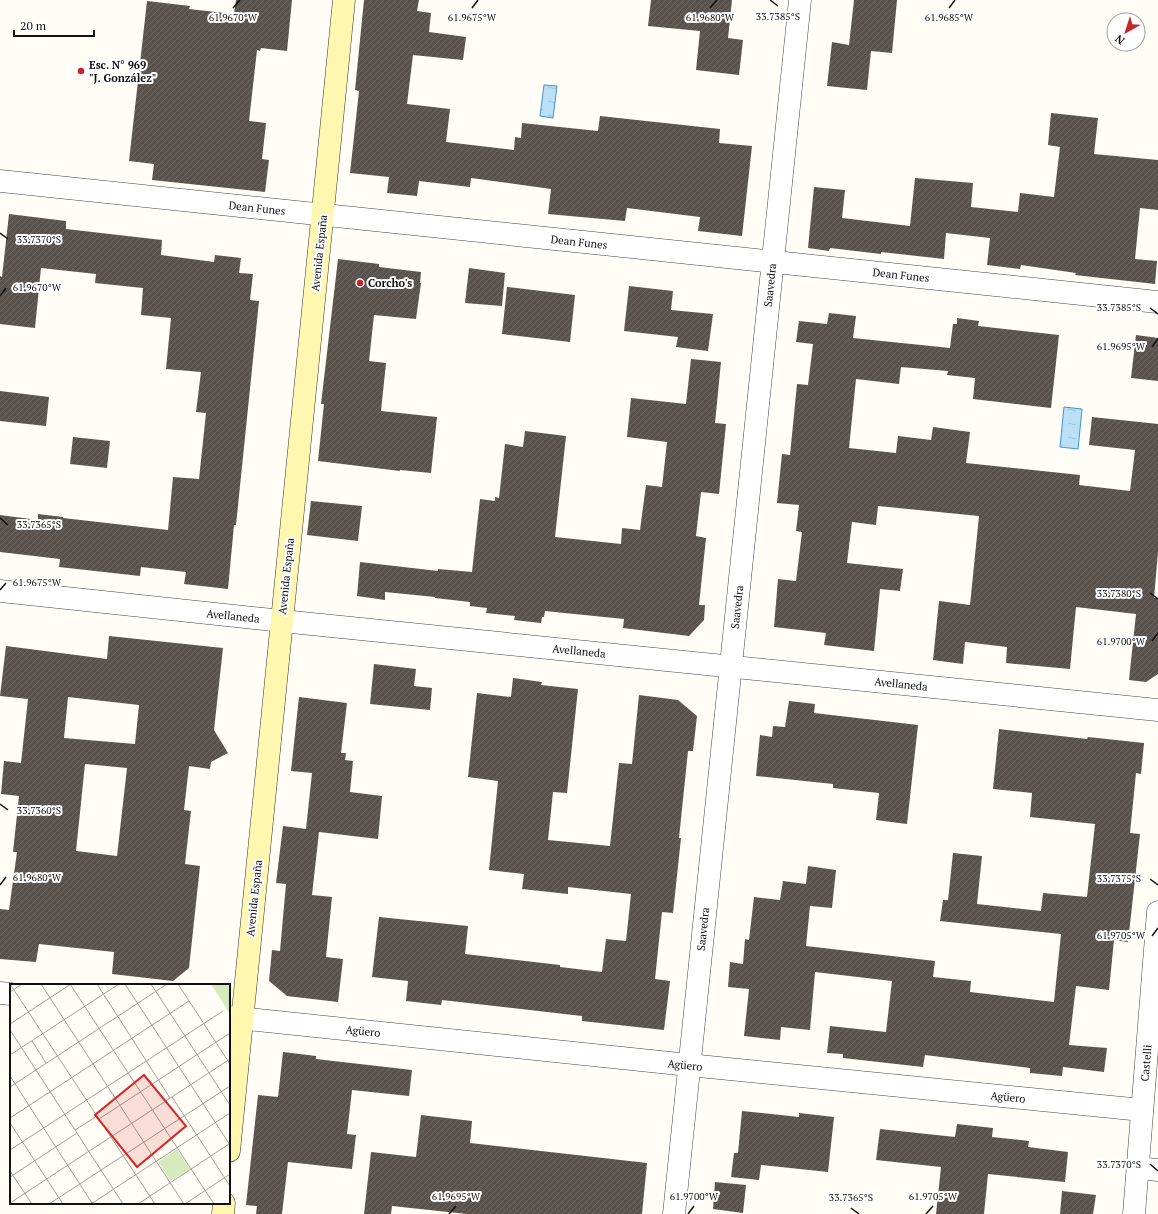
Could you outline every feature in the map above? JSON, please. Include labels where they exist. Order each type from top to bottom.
[{"type":"main road","name":"Avenida España","points":[[230,1132],[236,1017],[282,621],[344,0]]},
{"type":"main road","points":[[223,1214],[224,1204]]},
{"type":"street","name":"Saavedra","points":[[674,1214],[800,0]]},
{"type":"street","name":"Dean Funes","points":[[0,181],[1158,302]]},
{"type":"street","name":"Avellaneda","points":[[0,591],[1158,710]]},
{"type":"street","name":"Castelli","points":[[1134,1214],[1148,1169],[1142,1110],[1158,912]]},
{"type":"street","points":[[0,993],[10,994]]},
{"type":"street","name":"Agüero","points":[[236,1017],[689,1065],[1142,1110]]},
{"type":"water","points":[[544,85],[557,86],[553,118],[540,116]]},
{"type":"water","points":[[1064,407],[1082,409],[1078,449],[1060,447]]},
{"type":"building","points":[[236,0],[292,0],[287,51],[261,48],[260,51],[257,50],[249,121],[266,123],[262,159],[269,160],[265,192],[152,180],[154,164],[129,161],[147,1],[190,6],[189,9],[234,14]]},
{"type":"building","points":[[364,0],[419,0],[417,11],[431,13],[429,32],[466,37],[463,60],[413,55],[407,104],[450,109],[446,142],[514,150],[515,137],[521,138],[522,123],[598,131],[600,116],[720,129],[719,143],[752,146],[742,236],[698,231],[700,217],[627,208],[625,221],[548,214],[551,189],[471,178],[470,187],[419,181],[417,196],[387,193],[389,177],[350,173],[359,91],[355,90]]},
{"type":"building","points":[[651,0],[732,0],[728,38],[743,40],[739,75],[696,70],[700,31],[648,26]]},
{"type":"building","points":[[854,0],[897,0],[892,53],[871,51],[867,90],[827,86],[832,42],[849,45]]},
{"type":"building","points":[[1051,113],[1098,118],[1094,154],[1158,160],[1158,210],[1140,208],[1135,259],[1157,261],[1155,284],[1075,275],[1076,273],[1021,265],[1020,269],[987,265],[990,238],[946,233],[944,259],[881,252],[881,254],[830,248],[829,251],[808,248],[814,187],[845,190],[842,218],[910,226],[915,178],[973,183],[971,207],[1018,212],[1020,193],[1054,197],[1060,147],[1048,145]]},
{"type":"building","points":[[9,214],[66,221],[66,229],[162,240],[161,255],[214,262],[215,255],[241,258],[239,273],[253,274],[250,300],[259,301],[228,589],[184,584],[186,572],[141,567],[140,576],[59,567],[60,559],[0,552],[0,515],[38,520],[38,514],[168,530],[173,477],[199,479],[206,413],[196,412],[201,372],[166,369],[171,318],[141,315],[143,288],[95,283],[96,274],[41,268],[35,328],[0,324],[0,276],[2,277]]},
{"type":"building","points":[[338,259],[379,264],[379,267],[421,272],[416,319],[374,315],[369,361],[386,363],[381,411],[437,417],[431,473],[400,471],[318,461],[324,404],[321,404]]},
{"type":"building","points":[[469,268],[505,273],[502,306],[465,303]]},
{"type":"building","points":[[629,286],[673,291],[671,310],[713,314],[708,351],[676,347],[678,337],[624,331]]},
{"type":"building","points":[[507,287],[575,295],[570,342],[502,334]]},
{"type":"building","points":[[829,313],[856,316],[853,338],[950,348],[953,324],[957,324],[957,318],[979,321],[978,326],[1059,335],[1051,408],[973,399],[975,378],[947,375],[948,371],[901,367],[899,384],[856,379],[849,448],[896,453],[898,436],[931,440],[933,427],[970,432],[966,463],[1080,475],[1079,485],[1130,491],[1135,450],[1089,445],[1092,417],[1158,424],[1158,552],[1154,598],[1158,598],[1158,674],[1146,682],[1129,680],[1136,614],[1076,607],[1070,669],[1006,663],[1007,647],[965,642],[963,664],[933,660],[939,601],[970,605],[979,516],[878,506],[876,525],[852,522],[847,563],[903,569],[900,591],[880,589],[874,651],[824,645],[826,633],[774,627],[778,579],[796,581],[802,532],[796,531],[799,505],[777,503],[782,454],[790,455],[797,384],[808,385],[813,344],[796,342],[799,321],[827,324]]},
{"type":"building","points":[[1136,335],[1158,338],[1158,381],[1131,378]]},
{"type":"building","points":[[691,359],[721,362],[715,423],[726,424],[719,494],[701,492],[696,536],[706,538],[699,605],[705,605],[704,620],[689,636],[623,628],[624,619],[545,611],[541,623],[514,620],[515,616],[486,613],[487,608],[470,606],[470,602],[385,592],[385,600],[357,596],[360,562],[438,571],[438,569],[472,572],[480,499],[495,501],[495,497],[499,498],[505,444],[523,447],[525,431],[566,436],[555,537],[621,544],[622,528],[640,530],[646,485],[662,487],[667,442],[627,437],[631,398],[686,404]]},
{"type":"building","points":[[0,391],[49,397],[46,426],[0,421]]},
{"type":"building","points":[[73,437],[110,441],[107,468],[70,464]]},
{"type":"building","points":[[311,501],[362,506],[358,541],[307,535]]},
{"type":"building","points":[[109,636],[223,648],[214,730],[228,753],[211,762],[210,769],[189,766],[184,810],[191,811],[185,864],[200,866],[189,968],[173,981],[112,974],[114,952],[39,944],[36,962],[0,959],[0,909],[9,910],[17,852],[13,852],[19,796],[1,794],[4,761],[21,763],[28,699],[0,696],[6,646],[107,659]],"holes":[[[68,697],[139,705],[135,744],[64,738]],[[85,764],[127,768],[117,856],[76,851]]]},
{"type":"building","points":[[374,664],[416,669],[414,686],[432,688],[430,710],[370,704]]},
{"type":"building","points":[[513,678],[542,682],[541,685],[578,689],[567,793],[553,792],[548,840],[610,846],[619,763],[632,764],[639,695],[678,700],[697,716],[693,751],[688,751],[673,913],[662,912],[655,979],[670,981],[664,1030],[582,1021],[582,1016],[442,1000],[441,1005],[406,1001],[408,981],[372,977],[379,917],[468,926],[465,954],[560,965],[560,967],[602,972],[606,939],[626,941],[631,894],[568,887],[568,894],[522,889],[524,874],[489,870],[498,781],[468,777],[477,693],[511,697]]},
{"type":"building","points":[[299,697],[347,703],[341,753],[346,753],[345,760],[353,761],[350,792],[382,796],[378,839],[319,832],[312,895],[332,897],[326,957],[343,959],[338,1002],[287,996],[269,981],[272,950],[280,951],[286,884],[276,883],[283,826],[306,829],[312,773],[291,771]]},
{"type":"building","points":[[789,701],[815,704],[814,713],[918,725],[907,824],[876,820],[879,793],[833,788],[833,784],[756,776],[760,735],[772,737],[773,726],[785,727]]},
{"type":"building","points":[[999,729],[1087,739],[1088,737],[1144,743],[1141,774],[1136,773],[1130,833],[1140,834],[1128,942],[1114,940],[1109,990],[1076,986],[1069,1045],[1107,1048],[1104,1072],[1063,1067],[1062,1076],[1030,1073],[1030,1068],[925,1055],[923,1067],[843,1058],[843,1054],[827,1053],[830,1026],[886,1032],[892,981],[815,972],[810,1030],[781,1027],[780,1040],[744,1036],[749,989],[728,987],[730,962],[743,964],[745,939],[749,940],[754,897],[780,900],[783,881],[806,884],[808,866],[836,870],[832,908],[810,906],[806,946],[935,961],[933,977],[971,981],[970,992],[1054,1002],[1061,934],[940,921],[943,900],[948,900],[953,853],[982,856],[977,904],[1041,911],[1043,893],[1087,897],[1095,824],[1030,817],[1032,793],[993,789]]},
{"type":"building","points":[[283,1052],[316,1056],[316,1059],[412,1070],[409,1096],[352,1090],[347,1134],[356,1135],[352,1169],[288,1162],[282,1214],[256,1214],[257,1206],[246,1205],[258,1095],[278,1097]]},
{"type":"building","points":[[742,1111],[799,1117],[799,1113],[834,1117],[828,1172],[761,1165],[759,1180],[731,1177],[734,1153],[738,1153]]},
{"type":"building","points":[[421,1115],[472,1121],[470,1143],[647,1163],[642,1214],[467,1214],[392,1206],[391,1214],[364,1214],[371,1152],[416,1157]]},
{"type":"building","points":[[957,1124],[993,1128],[992,1137],[1029,1141],[1028,1147],[1068,1152],[1065,1182],[988,1174],[984,1214],[936,1214],[941,1167],[876,1160],[880,1129],[955,1137]]},
{"type":"building","points":[[715,1182],[746,1185],[743,1213],[713,1209]]},
{"type":"building","points":[[1062,1191],[1096,1195],[1093,1214],[1060,1214]]},
{"type":"place","name":"Esc. N° 969 \"J. González\"","points":[[81,71]]},
{"type":"place","name":"Corcho's","points":[[360,283]]}]
